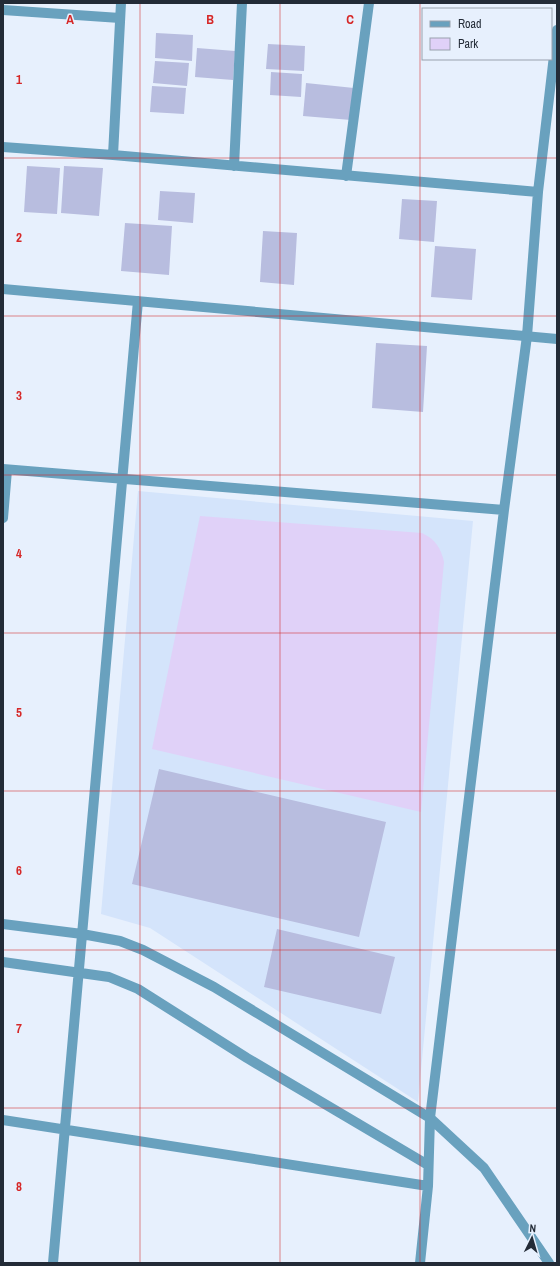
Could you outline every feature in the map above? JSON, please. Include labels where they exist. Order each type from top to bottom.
[{"type":"street","points":[[113,155],[121,3]]},
{"type":"street","points":[[234,166],[242,3]]},
{"type":"street","points":[[346,176],[369,3]]},
{"type":"street","points":[[3,10],[32,7],[120,18]]},
{"type":"street","points":[[420,1263],[428,1186],[430,1118],[504,510],[527,336],[538,192],[557,30]]},
{"type":"street","points":[[3,147],[113,155],[538,192]]},
{"type":"street","points":[[3,290],[557,339]]},
{"type":"street","points":[[52,1263],[138,301]]},
{"type":"street","points":[[3,518],[5,470],[504,510]]},
{"type":"street","points":[[3,924],[82,934],[120,941],[143,950],[214,987],[430,1118],[484,1168],[549,1263]]},
{"type":"street","points":[[3,962],[109,977],[138,989],[247,1058],[428,1165]]},
{"type":"street","points":[[3,1120],[428,1186]]},
{"type":"shaded area","points":[[138,491],[473,521],[418,1102],[150,928],[101,914]]},
{"type":"green space","points":[[200,516],[422,533],[437,544],[444,562],[421,812],[152,749]]},
{"type":"building","points":[[156,33],[193,35],[192,61],[155,58]]},
{"type":"building","points":[[268,44],[305,46],[304,71],[266,69]]},
{"type":"building","points":[[197,48],[235,51],[233,80],[195,77]]},
{"type":"building","points":[[155,61],[189,63],[187,86],[153,83]]},
{"type":"building","points":[[271,72],[302,74],[301,97],[270,95]]},
{"type":"building","points":[[306,83],[354,88],[351,120],[303,116]]},
{"type":"building","points":[[152,86],[186,88],[184,114],[150,112]]},
{"type":"building","points":[[27,166],[60,168],[57,214],[24,212]]},
{"type":"building","points":[[64,166],[103,168],[99,216],[61,213]]},
{"type":"building","points":[[160,191],[195,193],[193,223],[158,220]]},
{"type":"building","points":[[402,199],[437,201],[434,242],[399,239]]},
{"type":"building","points":[[125,223],[172,226],[169,275],[121,271]]},
{"type":"building","points":[[263,231],[297,233],[294,285],[260,282]]},
{"type":"building","points":[[435,246],[476,249],[472,300],[431,297]]},
{"type":"building","points":[[376,343],[427,346],[423,412],[372,408]]},
{"type":"building","points":[[159,769],[386,822],[359,937],[132,884]]},
{"type":"building","points":[[277,929],[395,957],[381,1014],[264,987]]}]
